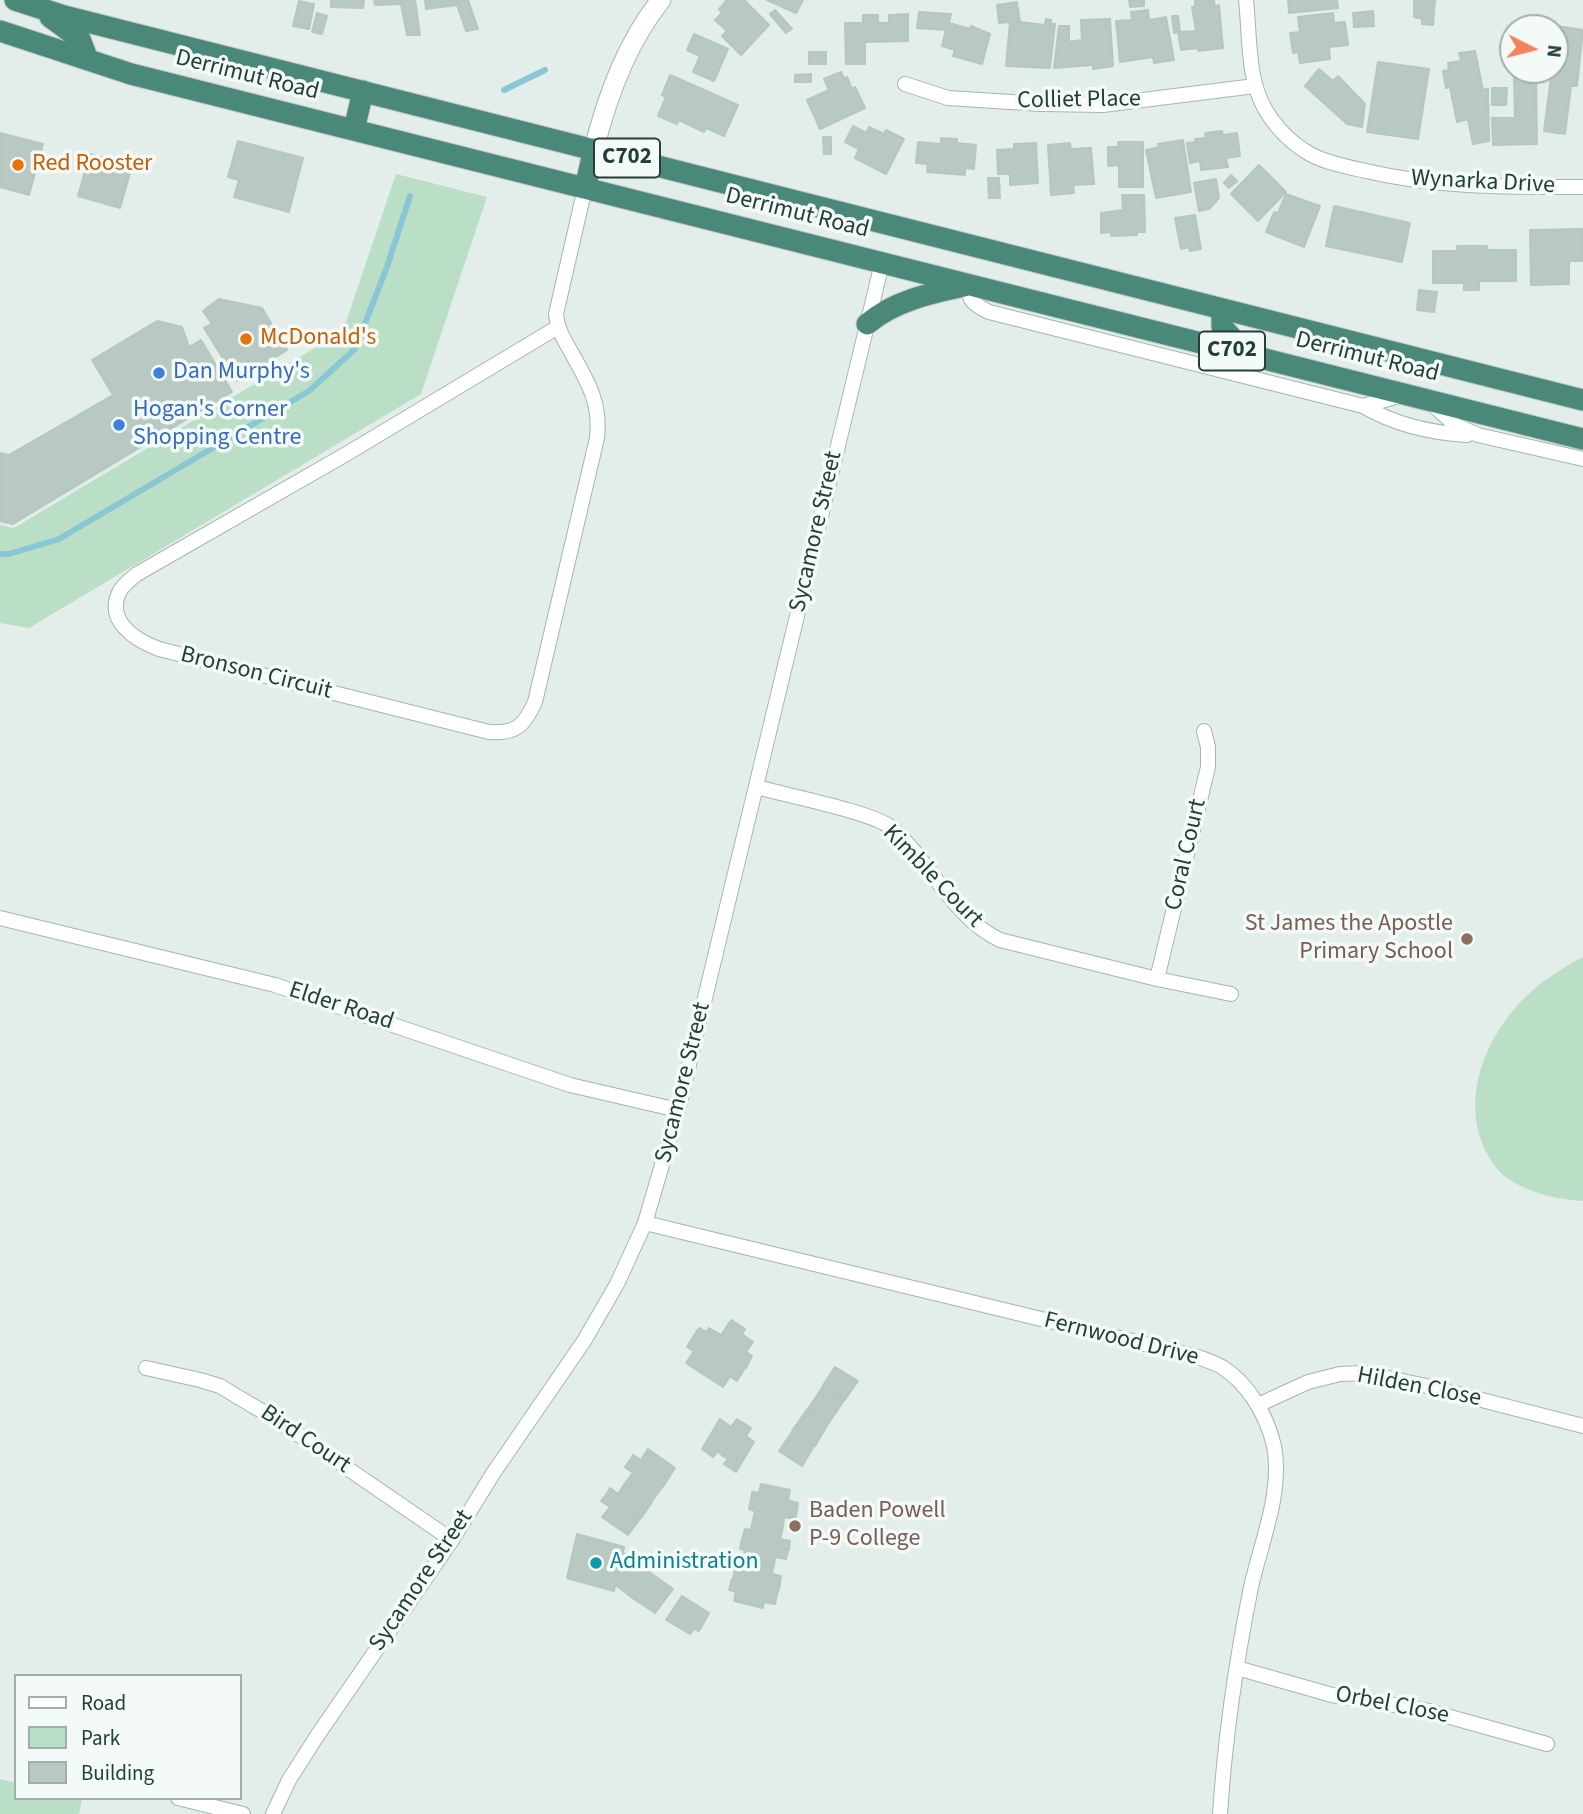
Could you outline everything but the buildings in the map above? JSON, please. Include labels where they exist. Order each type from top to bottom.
[{"type":"highway","name":"Derrimut Road","points":[[21,2],[78,19],[890,226],[1583,400]]},
{"type":"highway","points":[[21,2],[64,26],[80,39],[88,60]]},
{"type":"highway","name":"Derrimut Road","points":[[0,32],[131,74],[1583,439]]},
{"type":"highway","points":[[354,130],[363,91]]},
{"type":"highway","points":[[584,188],[594,149]]},
{"type":"highway","points":[[882,262],[890,226]]},
{"type":"highway","points":[[867,324],[882,311],[932,294],[970,285]]},
{"type":"highway","points":[[1223,309],[1222,327],[1236,342],[1268,360]]},
{"type":"street","points":[[594,149],[601,120],[621,68],[662,0]]},
{"type":"street","name":"Wynarka Drive","points":[[1246,0],[1255,86],[1264,108],[1277,127],[1312,155],[1406,180],[1478,187],[1583,187]]},
{"type":"street","name":"Colliet Place","points":[[905,84],[948,98],[1103,106],[1255,86]]},
{"type":"street","points":[[558,327],[557,303],[584,188]]},
{"type":"street","name":"Sycamore Street","points":[[273,1814],[289,1780],[317,1736],[584,1341],[617,1284],[645,1223],[678,1110],[882,262]]},
{"type":"street","points":[[970,285],[968,294],[973,304],[989,312],[1363,406],[1384,418],[1438,433],[1478,435],[1583,459]]},
{"type":"street","name":"Bronson Circuit","points":[[558,327],[593,392],[597,404],[598,429],[535,702],[528,718],[517,729],[504,733],[489,732],[159,649],[131,636],[121,625],[117,601],[122,588],[137,574],[348,453],[558,327]]},
{"type":"street","points":[[1363,406],[1404,394]]},
{"type":"street","points":[[1428,400],[1455,425],[1478,435]]},
{"type":"street","name":"Coral Court","points":[[1157,979],[1208,767],[1204,732]]},
{"type":"street","name":"Kimble Court","points":[[757,788],[863,815],[890,826],[965,914],[986,933],[1026,947],[1231,994]]},
{"type":"street","name":"Elder Road","points":[[0,918],[275,985],[570,1085],[678,1110]]},
{"type":"street","name":"Fernwood Drive","points":[[645,1223],[1198,1357],[1222,1367],[1238,1380],[1258,1405],[1274,1447],[1275,1481],[1226,1726],[1220,1814]]},
{"type":"street","name":"Bird Court","points":[[146,1368],[200,1380],[238,1397],[277,1420],[452,1540]]},
{"type":"street","name":"Hilden Close","points":[[1258,1405],[1308,1382],[1340,1374],[1365,1373],[1583,1426]]},
{"type":"street","name":"Orbel Close","points":[[1237,1668],[1332,1695],[1425,1710],[1547,1744]]},
{"type":"street","points":[[185,1800],[243,1814]]},
{"type":"green space","points":[[396,174],[487,197],[421,394],[29,628],[0,623],[0,525],[14,528],[343,331]]},
{"type":"green space","points":[[1583,957],[1582,1201],[1536,1192],[1506,1178],[1486,1152],[1479,1133],[1476,1095],[1479,1077],[1493,1040],[1515,1008],[1546,980]]},
{"type":"green space","points":[[0,1779],[14,1782],[14,1800],[82,1800],[79,1814],[0,1814]]},
{"type":"waterway","points":[[504,90],[545,70]]},
{"type":"waterway","points":[[0,554],[9,554],[59,539],[309,391],[355,349],[387,267],[410,196]]},
{"type":"place","name":"Red Rooster","points":[[18,165]]},
{"type":"place","name":"McDonald's","points":[[246,339]]},
{"type":"place","name":"Dan Murphy's","points":[[159,373]]},
{"type":"place","name":"Hogan's Corner Shopping Centre","points":[[119,425]]},
{"type":"place","name":"St James the Apostle Primary School","points":[[1467,939]]},
{"type":"place","name":"Baden Powell P-9 College","points":[[795,1526]]},
{"type":"place","name":"Administration","points":[[596,1563]]}]
